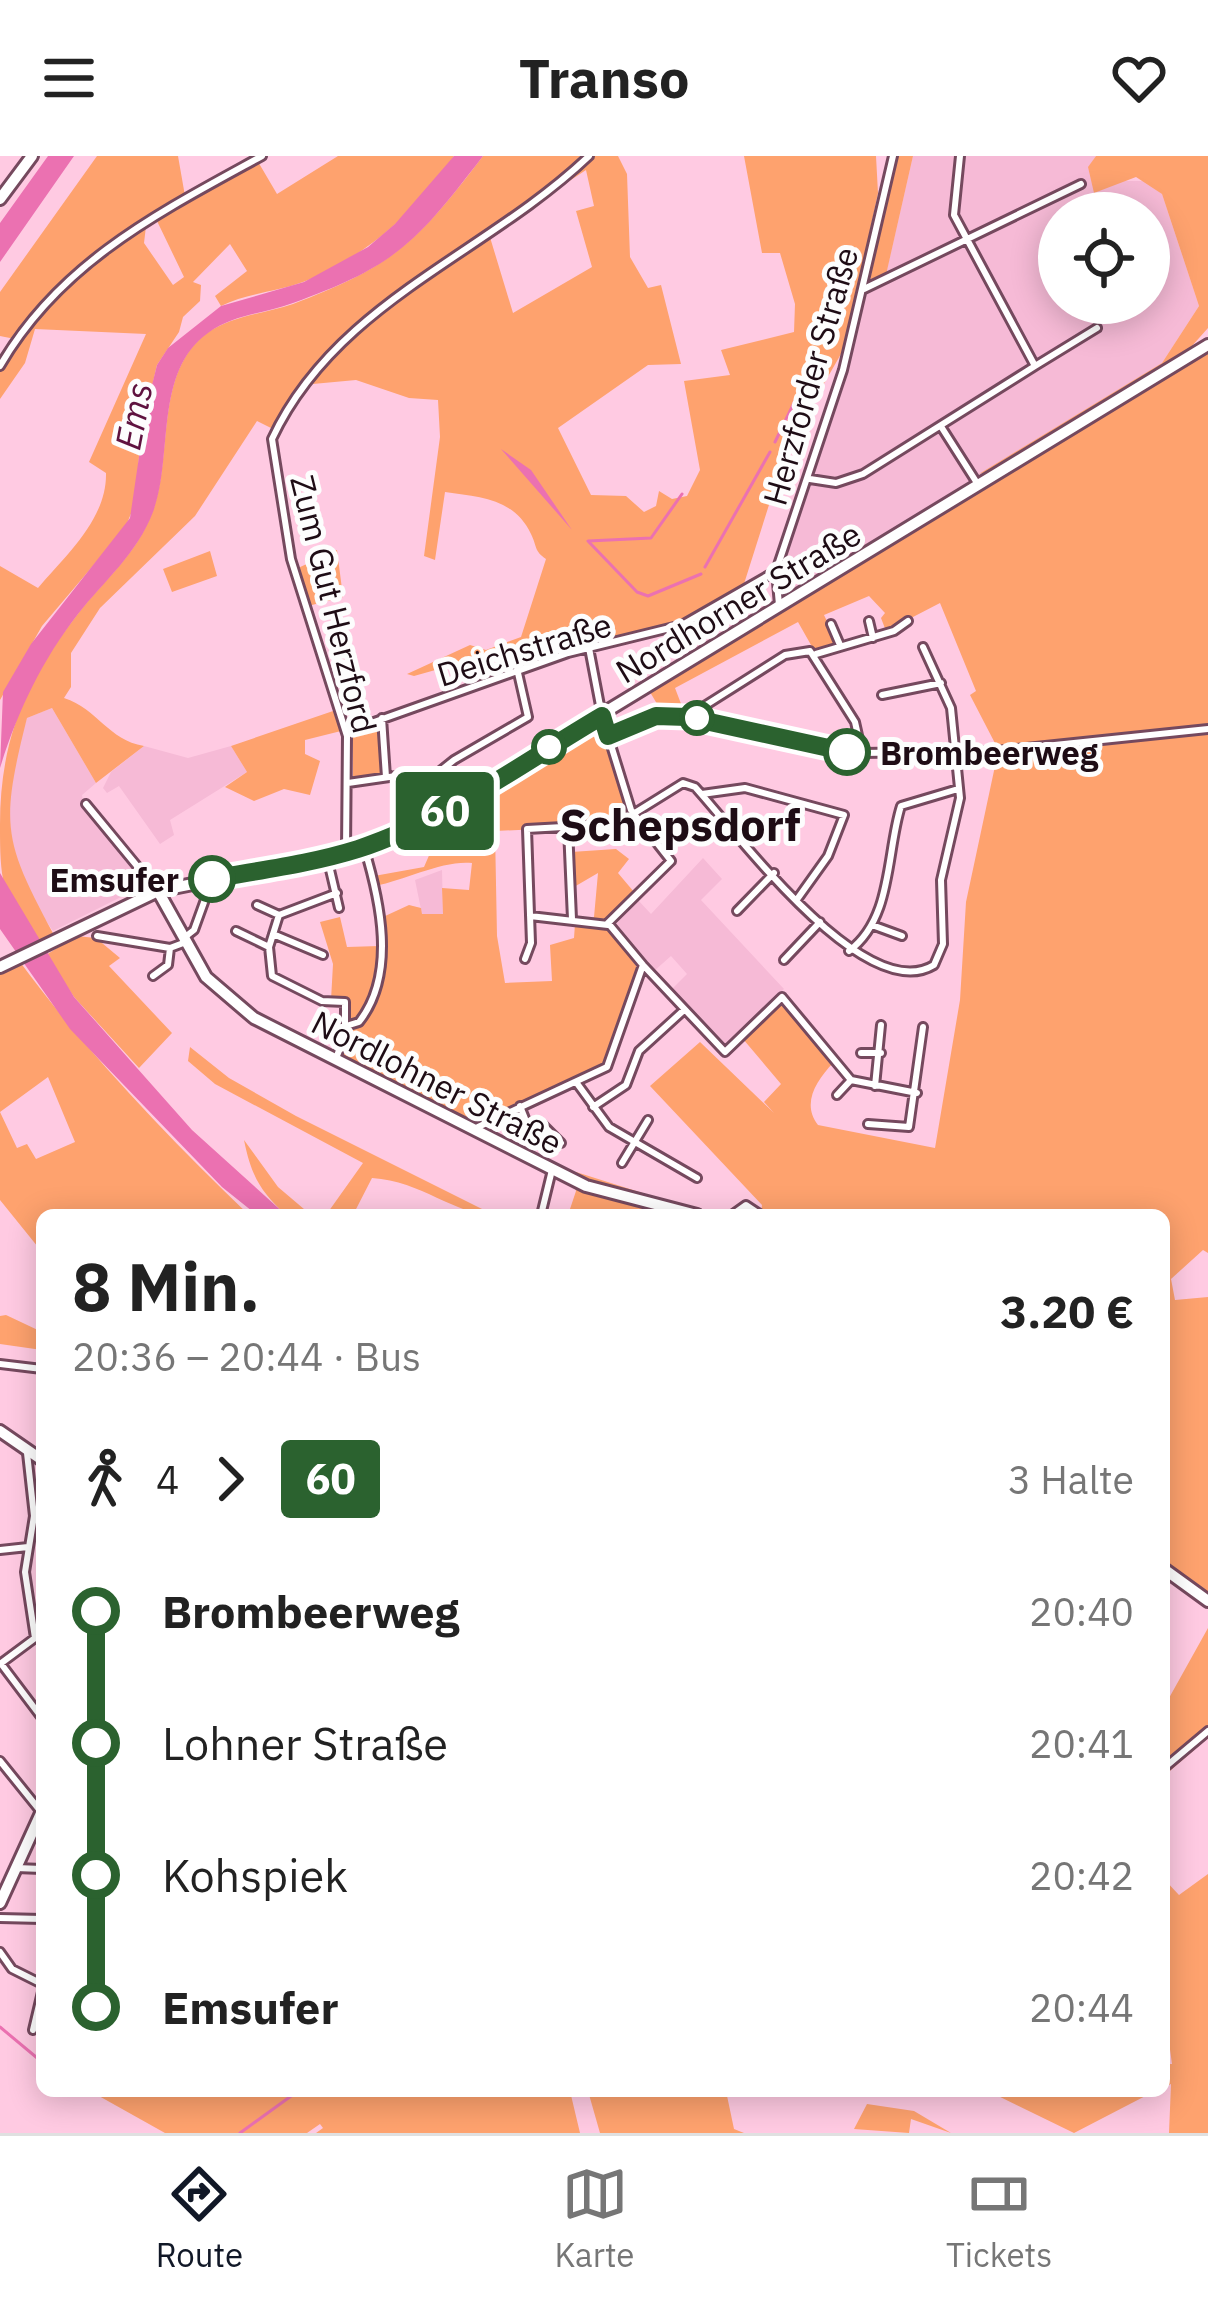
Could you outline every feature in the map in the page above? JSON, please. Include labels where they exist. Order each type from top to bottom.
[{"type":"main road","points":[[0,200],[32,156]]},
{"type":"main road","name":"Nordhorner Straße","points":[[5,964],[158,891],[327,857],[424,822],[1208,345]]},
{"type":"main road","name":"Nordlohner Straße","points":[[158,891],[206,977],[240,1010],[334,1061],[478,1127],[552,1169],[608,1193],[673,1209]]},
{"type":"main road","points":[[0,1431],[36,1454]]},
{"type":"main road","points":[[1170,1573],[1208,1601]]},
{"type":"main road","points":[[0,1903],[4,1881],[16,1868],[36,1825]]},
{"type":"street","points":[[0,366],[44,304],[117,238],[262,156]]},
{"type":"street","name":"Zum Gut Herzford","points":[[346,852],[346,732],[291,559],[272,439],[320,365],[364,318],[538,202],[589,156]]},
{"type":"street","name":"Herzforder Straße","points":[[781,608],[774,590],[776,571],[810,479],[864,289],[893,156]]},
{"type":"street","points":[[961,156],[951,204],[1035,366]]},
{"type":"street","points":[[864,289],[1081,184]]},
{"type":"street","points":[[810,479],[836,483],[863,474],[1097,328]]},
{"type":"street","points":[[942,428],[979,486]]},
{"type":"street","points":[[968,468],[996,476]]},
{"type":"street","name":"Deichstraße","points":[[346,732],[589,648],[682,625],[776,571]]},
{"type":"street","points":[[869,621],[873,638]]},
{"type":"street","points":[[687,717],[785,656],[803,650],[816,654],[873,638],[908,621]]},
{"type":"street","points":[[831,624],[840,645]]},
{"type":"street","points":[[525,959],[530,953],[527,829],[608,826],[678,784],[688,783],[849,951],[906,972],[927,970],[939,958],[939,892],[959,807],[951,708],[923,647]]},
{"type":"street","points":[[589,648],[602,716],[633,815],[671,861],[608,926]]},
{"type":"street","points":[[816,654],[855,722],[862,753]]},
{"type":"street","points":[[419,788],[439,770],[528,717],[518,673]]},
{"type":"street","points":[[882,695],[941,683]]},
{"type":"street","points":[[608,736],[656,716],[687,717],[862,753],[951,752],[1208,729]]},
{"type":"street","points":[[382,718],[386,777]]},
{"type":"street","points":[[348,782],[408,776],[419,788],[424,822]]},
{"type":"street","points":[[701,795],[745,788],[844,815],[828,856],[798,898]]},
{"type":"street","points":[[849,951],[872,925],[901,806],[958,790]]},
{"type":"street","points":[[86,804],[158,891]]},
{"type":"street","points":[[568,829],[572,919]]},
{"type":"street","points":[[346,1026],[358,1022],[368,1008],[382,940],[382,916],[364,847]]},
{"type":"street","points":[[327,857],[339,908]]},
{"type":"street","points":[[737,911],[774,873]]},
{"type":"street","points":[[257,905],[279,915],[337,893]]},
{"type":"street","points":[[97,936],[170,948],[194,930],[207,894]]},
{"type":"street","points":[[279,915],[268,947],[272,976],[322,1001],[345,1002],[346,1026],[334,1061]]},
{"type":"street","points":[[530,916],[608,926],[725,1052],[782,997],[851,1080],[917,1094]]},
{"type":"street","points":[[784,960],[820,922]]},
{"type":"street","points":[[872,925],[902,936]]},
{"type":"street","points":[[236,931],[268,947]]},
{"type":"street","points":[[272,934],[323,956]]},
{"type":"street","points":[[153,976],[166,969],[170,948]]},
{"type":"street","points":[[478,1127],[607,1067],[643,965]]},
{"type":"street","points":[[593,1107],[626,1084],[639,1051],[684,1010]]},
{"type":"street","points":[[874,1087],[881,1025]]},
{"type":"street","points":[[868,1124],[909,1127],[923,1027]]},
{"type":"street","points":[[861,1053],[881,1053]]},
{"type":"street","points":[[837,1095],[851,1080]]},
{"type":"street","points":[[576,1082],[609,1127],[698,1178]]},
{"type":"street","points":[[520,1106],[528,1126],[542,1124],[561,1143]]},
{"type":"street","points":[[622,1163],[647,1120]]},
{"type":"street","points":[[542,1209],[552,1169]]},
{"type":"street","points":[[0,1364],[36,1368]]},
{"type":"street","points":[[36,1486],[26,1585],[35,1638],[0,1663],[36,1710]]},
{"type":"street","points":[[0,1550],[28,1546]]},
{"type":"street","points":[[1170,1763],[1208,1731]]},
{"type":"street","points":[[0,1760],[36,1805]]},
{"type":"street","points":[[16,1868],[36,1868]]},
{"type":"street","points":[[0,1918],[36,1919]]},
{"type":"street","points":[[0,1952],[12,1970],[36,1984]]},
{"type":"street","points":[[33,2030],[36,2016]]},
{"type":"shaded area","points":[[48,156],[74,156],[0,262],[0,223]]},
{"type":"shaded area","points":[[97,156],[178,156],[185,196],[147,218],[144,243],[173,285],[184,277],[157,221],[257,160],[277,194],[338,156],[454,156],[407,214],[368,246],[325,272],[221,306],[215,296],[247,271],[230,244],[193,282],[201,285],[200,301],[183,317],[179,332],[157,365],[141,433],[135,504],[125,528],[42,626],[0,700],[0,566],[38,588],[92,521],[105,490],[106,473],[89,462],[146,334],[35,329],[25,363],[0,399],[0,367],[15,339],[0,336],[0,292]]},
{"type":"shaded area","points":[[454,156],[483,156],[402,248],[328,290],[218,327],[191,350],[172,392],[153,512],[129,554],[78,614],[42,668],[0,768],[3,692],[31,644],[130,518],[146,409],[157,365],[168,348],[221,306],[304,282],[368,247],[395,224]]},
{"type":"shaded area","points":[[483,156],[618,156],[627,174],[630,257],[648,288],[661,285],[681,364],[648,365],[558,428],[591,495],[626,496],[644,512],[656,506],[659,491],[672,499],[687,496],[700,470],[684,381],[730,375],[721,350],[794,332],[795,304],[780,253],[762,253],[744,156],[876,156],[878,193],[845,347],[787,448],[743,587],[682,624],[590,647],[585,628],[414,676],[407,674],[470,645],[486,650],[521,637],[546,559],[524,522],[506,506],[445,492],[435,560],[424,556],[440,437],[438,400],[409,398],[356,380],[302,385],[273,429],[257,421],[195,516],[100,608],[71,653],[71,687],[64,698],[86,709],[121,738],[144,746],[96,783],[52,708],[27,718],[13,784],[11,831],[24,876],[54,935],[40,942],[10,896],[2,873],[1,794],[11,739],[43,664],[128,555],[152,513],[172,393],[190,350],[217,327],[293,304],[380,263],[421,230]],"holes":[[[586,170],[594,206],[576,211],[592,267],[513,313],[489,234]]]},
{"type":"shaded area","points":[[895,156],[913,156],[886,275],[869,285]]},
{"type":"shaded area","points":[[913,156],[1096,156],[1088,168],[1121,181],[1146,181],[1160,192],[1038,192],[1038,324],[1170,324],[1170,218],[1199,306],[1162,363],[781,599],[778,573],[824,445],[869,285],[886,274]]},
{"type":"shaded area","points":[[1096,156],[1208,156],[1208,328],[1183,356],[998,468],[979,474],[1162,363],[1199,306],[1170,218],[1170,192],[1159,192],[1136,177],[1094,192],[1088,167]]},
{"type":"shaded area","points":[[1208,352],[1208,727],[998,749],[970,695],[976,691],[940,603],[886,631],[881,618],[885,613],[869,596],[824,615],[838,644],[815,652],[798,622],[675,688],[683,709],[663,714],[650,692]]},
{"type":"shaded area","points":[[501,449],[531,470],[572,530]]},
{"type":"shaded area","points":[[337,550],[343,597],[308,606],[298,568]]},
{"type":"shaded area","points":[[210,551],[217,576],[172,592],[163,569]]},
{"type":"shaded area","points":[[52,708],[96,783],[82,795],[84,806],[147,884],[53,931],[26,891],[8,842],[7,807],[11,769],[27,718]]},
{"type":"shaded area","points":[[336,710],[341,731],[305,740],[305,754],[320,761],[310,795],[284,789],[254,801],[225,787],[247,772],[231,746]]},
{"type":"shaded area","points":[[378,725],[382,774],[353,778],[353,733]]},
{"type":"shaded area","points":[[591,729],[605,736],[628,814],[601,826],[495,831],[497,936],[505,983],[552,981],[550,945],[574,938],[575,924],[594,917],[598,873],[574,887],[571,852],[616,849],[629,859],[618,873],[634,892],[604,924],[637,967],[607,1062],[477,1122],[336,1060],[344,1001],[331,1000],[333,964],[320,922],[340,917],[347,947],[379,946],[383,917],[409,905],[421,908],[422,914],[443,914],[442,888],[469,890],[472,863],[436,867],[375,886],[374,876],[424,867],[434,844],[469,825],[467,803]]},
{"type":"shaded area","points":[[1208,732],[1208,1253],[1203,1250],[1171,1279],[1175,1300],[1208,1297],[1208,1609],[1170,1580],[1170,1209],[762,1209],[650,1086],[700,1042],[774,1113],[764,1102],[781,1084],[743,1039],[782,997],[833,1063],[811,1100],[818,1125],[935,1148],[960,1000],[966,902],[998,752]]},
{"type":"shaded area","points":[[144,746],[188,758],[231,746],[247,772],[170,820],[174,835],[160,844],[119,786],[107,793],[103,788],[111,772]]},
{"type":"shaded area","points":[[703,858],[722,879],[701,900],[784,989],[723,1046],[671,990],[687,974],[671,956],[654,971],[614,927],[637,899],[651,914]]},
{"type":"shaded area","points":[[442,870],[443,914],[422,914],[415,880]]},
{"type":"shaded area","points":[[0,873],[74,997],[192,1130],[279,1209],[250,1209],[222,1187],[70,1029],[0,929]]},
{"type":"shaded area","points":[[76,936],[96,938],[120,958],[109,966],[172,1033],[139,1068],[74,997],[46,955]]},
{"type":"shaded area","points":[[20,962],[129,1093],[243,1209],[36,1209],[36,1245],[0,1200],[0,969]],"holes":[[[48,1077],[75,1142],[36,1159],[27,1144],[17,1148],[0,1112]]]},
{"type":"shaded area","points":[[190,1047],[229,1078],[296,1116],[482,1209],[463,1209],[407,1185],[372,1178],[356,1209],[330,1209],[363,1163],[215,1084],[188,1061]]},
{"type":"shaded area","points":[[244,1140],[278,1187],[304,1209],[280,1209],[254,1173]]},
{"type":"shaded area","points":[[571,1174],[693,1209],[570,1209],[576,1191]]},
{"type":"shaded area","points":[[0,1316],[36,1329],[36,1349],[0,1344]]},
{"type":"shaded area","points":[[1208,1628],[1208,1738],[1170,1771],[1170,1696]]},
{"type":"shaded area","points":[[1208,1874],[1208,2133],[1169,2133],[1170,1885],[1179,1895]]},
{"type":"shaded area","points":[[101,2097],[571,2097],[580,2133],[316,2133],[323,2128],[320,2124],[307,2133],[165,2133]]},
{"type":"shaded area","points":[[590,2097],[727,2097],[734,2129],[744,2133],[600,2133]]},
{"type":"shaded area","points":[[1000,2097],[1143,2097],[1074,2133]]},
{"type":"shaded area","points":[[867,2104],[914,2111],[951,2133],[911,2119],[909,2133],[854,2129]]},
{"type":"waterway","points":[[775,442],[810,370],[809,352]]},
{"type":"waterway","points":[[705,567],[770,452]]},
{"type":"waterway","points":[[588,541],[651,538],[682,494]]},
{"type":"waterway","points":[[588,541],[637,592],[648,596],[701,574]]},
{"type":"waterway","points":[[0,2027],[36,2057]]},
{"type":"waterway","points":[[240,2133],[290,2097]]},
{"type":"bus line","name":"60","points":[[212,879],[327,857],[395,834],[441,813],[602,716],[608,736],[656,716],[693,717],[847,752]]},
{"type":"place","name":"Brombeerweg","points":[[847,752]]},
{"type":"place","name":"Emsufer","points":[[212,879]]},
{"type":"district","name":"Schepsdorf","points":[[680,824]]},
{"type":"water label","name":"Ems","points":[[133,416]]}]
